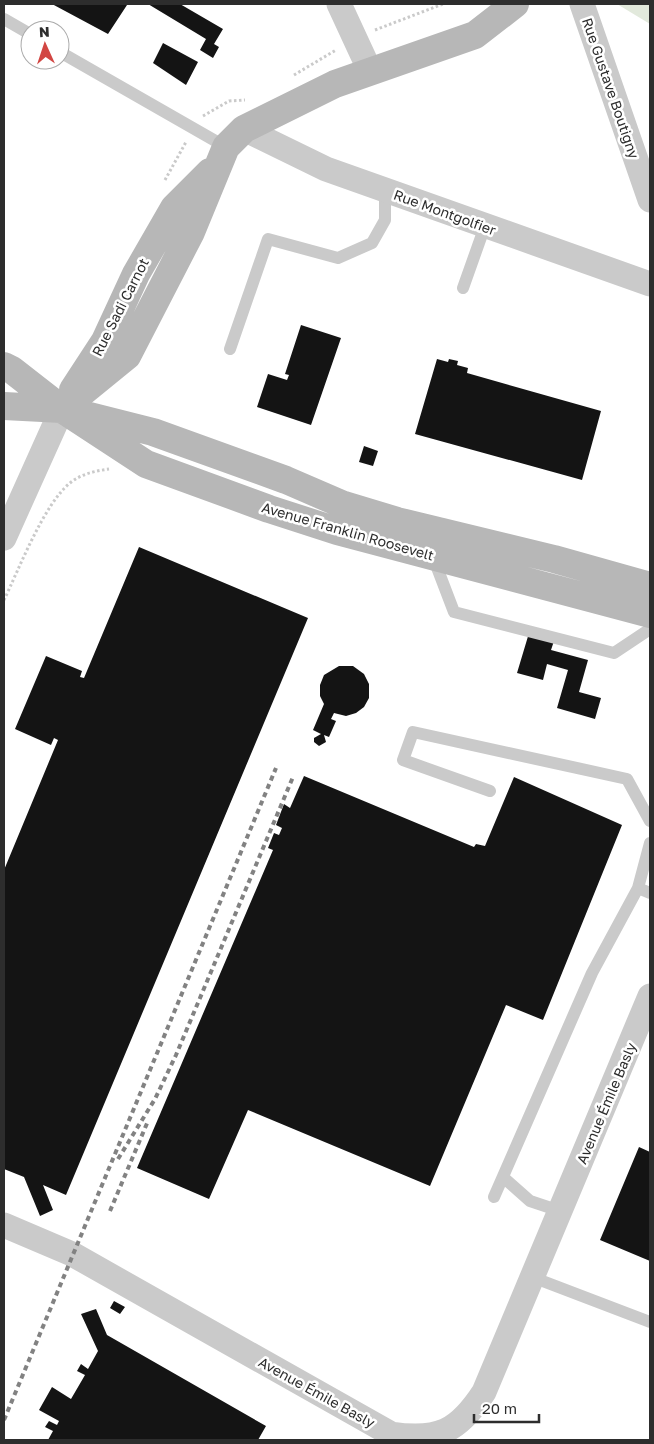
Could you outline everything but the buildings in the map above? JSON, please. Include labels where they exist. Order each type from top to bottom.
[{"type":"main road","points":[[229,147],[335,84],[474,35],[515,4]]},
{"type":"main road","name":"Rue Sadi Carnot","points":[[62,408],[127,356],[190,232],[229,147]]},
{"type":"main road","name":"Avenue Franklin Roosevelt","points":[[4,366],[62,408],[146,464],[278,512],[433,557],[650,614]]},
{"type":"main road","name":"Avenue Franklin Roosevelt","points":[[4,406],[62,408],[153,432],[286,480],[353,508],[650,586]]},
{"type":"street","points":[[338,4],[356,38],[370,71]]},
{"type":"street","name":"Rue Gustave Boutigny","points":[[582,4],[650,200]]},
{"type":"street","name":"Rue Montgolfier","points":[[229,147],[326,169],[650,284]]},
{"type":"street","points":[[4,538],[62,408]]},
{"type":"street","name":"Avenue Émile Basly","points":[[4,1225],[72,1254],[391,1434],[417,1439],[448,1431],[470,1412],[484,1392],[650,996]]},
{"type":"lane","points":[[4,19],[20,28]]},
{"type":"lane","points":[[70,58],[193,129],[229,147]]},
{"type":"lane","points":[[230,348],[268,239],[338,258],[372,243],[386,220],[385,190]]},
{"type":"lane","points":[[463,288],[484,226]]},
{"type":"lane","points":[[433,557],[454,612],[614,653],[650,629]]},
{"type":"lane","points":[[490,791],[403,760],[413,732],[627,779],[650,821]]},
{"type":"lane","points":[[494,1196],[592,973],[644,891],[650,843]]},
{"type":"lane","points":[[503,1177],[530,1201],[560,1212]]},
{"type":"lane","points":[[532,1277],[650,1322]]},
{"type":"path","points":[[293,75],[356,38],[443,4]]},
{"type":"path","points":[[193,129],[199,117],[229,101],[253,99]]},
{"type":"shaded area","points":[[617,4],[650,4],[650,24]]},
{"type":"railway","points":[[4,1420],[276,768]]},
{"type":"railway","points":[[118,1159],[155,1099],[176,1055],[293,777]]},
{"type":"railway","points":[[110,1211],[148,1121]]}]
